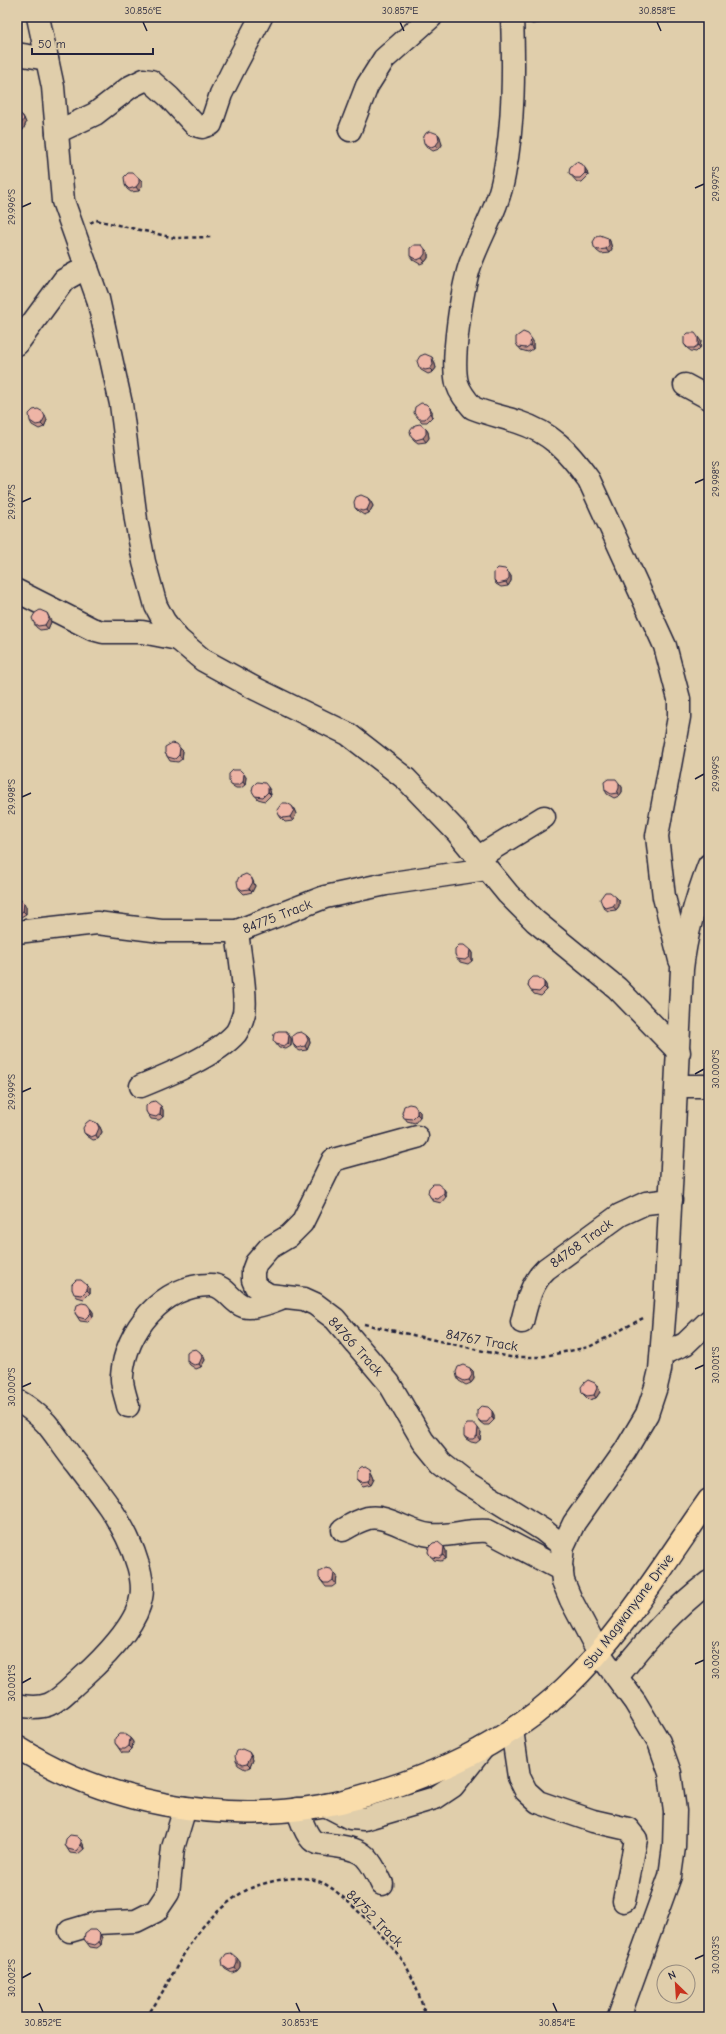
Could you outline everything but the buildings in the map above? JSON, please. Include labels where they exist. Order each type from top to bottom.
[{"type":"main road","name":"Sbu Magwanyane Drive","points":[[17,1747],[85,1781],[122,1794],[185,1808],[241,1812],[297,1809],[325,1805],[371,1794],[422,1777],[466,1758],[512,1730],[538,1712],[565,1688],[599,1652],[643,1595],[709,1500]]},
{"type":"street","points":[[38,17],[53,87],[63,202],[98,299],[121,404],[136,520],[144,562],[156,606],[164,621],[178,639],[203,660],[256,689],[348,734],[406,779],[432,805],[482,864],[535,921],[617,988],[679,1052]]},
{"type":"street","points":[[58,132],[95,114],[136,83],[144,80],[152,81],[179,106],[195,125],[202,127],[211,124],[221,94],[261,17]]},
{"type":"street","points":[[350,130],[367,86],[384,59],[431,17]]},
{"type":"street","points":[[512,17],[513,78],[510,144],[500,198],[465,280],[456,360],[457,382],[465,400],[473,408],[540,430],[554,438],[576,462],[589,480],[665,646],[679,699],[679,717],[657,836],[664,897],[682,968]]},
{"type":"street","points":[[17,54],[47,59]]},
{"type":"street","points":[[17,344],[64,280],[87,267]]},
{"type":"street","points":[[685,385],[709,398]]},
{"type":"street","points":[[17,591],[92,629],[103,632],[142,632],[178,639]]},
{"type":"street","points":[[482,864],[544,817]]},
{"type":"street","name":"84775 Track","points":[[17,932],[98,923],[161,931],[237,931],[325,898],[482,864]]},
{"type":"street","points":[[620,2017],[670,1876],[674,1847],[675,1811],[670,1773],[659,1742],[635,1702],[599,1652],[571,1600],[563,1581],[563,1546],[574,1523],[625,1451],[647,1414],[656,1387],[662,1354],[684,948],[694,905],[709,865]]},
{"type":"street","points":[[141,1086],[172,1074],[192,1063],[231,1037],[237,1031],[244,1012],[237,931]]},
{"type":"street","points":[[677,1086],[709,1086]]},
{"type":"street","name":"84766 Track","points":[[417,1137],[338,1158],[331,1163],[302,1223],[289,1236],[269,1248],[261,1256],[253,1271],[253,1280],[261,1292],[269,1295],[304,1299],[315,1304],[335,1319],[389,1383],[423,1441],[441,1463],[464,1481],[544,1530],[563,1546]]},
{"type":"street","name":"84768 Track","points":[[522,1322],[532,1288],[538,1276],[550,1265],[620,1215],[646,1203],[671,1200]]},
{"type":"street","points":[[128,1406],[122,1377],[128,1350],[142,1321],[162,1300],[176,1292],[199,1286],[212,1285],[218,1286],[242,1306],[249,1307],[260,1305],[288,1296]]},
{"type":"street","points":[[662,1354],[684,1344],[709,1321]]},
{"type":"street","points":[[17,1401],[24,1404],[45,1423],[114,1514],[128,1538],[140,1578],[142,1591],[138,1609],[120,1638],[85,1675],[51,1704],[42,1708],[34,1709],[17,1705]]},
{"type":"street","points":[[344,1530],[363,1520],[376,1517],[383,1518],[410,1531],[428,1535],[440,1536],[475,1530],[488,1531],[562,1570]]},
{"type":"street","points":[[616,1677],[646,1640],[682,1602],[709,1582]]},
{"type":"street","points":[[512,1730],[519,1777],[526,1791],[538,1802],[594,1821],[628,1829],[636,1839],[624,1901]]},
{"type":"street","points":[[70,1931],[97,1923],[136,1921],[156,1911],[168,1893],[173,1848],[185,1808]]},
{"type":"street","points":[[297,1809],[312,1840],[319,1844],[344,1847],[360,1851],[373,1865],[382,1884]]},
{"type":"path","points":[[74,231],[96,220],[175,238],[211,237]]},
{"type":"path","name":"84767 Track","points":[[335,1319],[510,1357],[540,1357],[589,1347],[665,1306]]},
{"type":"path","name":"84752 Track","points":[[146,2017],[161,1994],[184,1951],[207,1922],[230,1902],[250,1888],[288,1879],[302,1879],[322,1883],[346,1900],[386,1941],[403,1962],[414,1983],[426,2017]]}]
